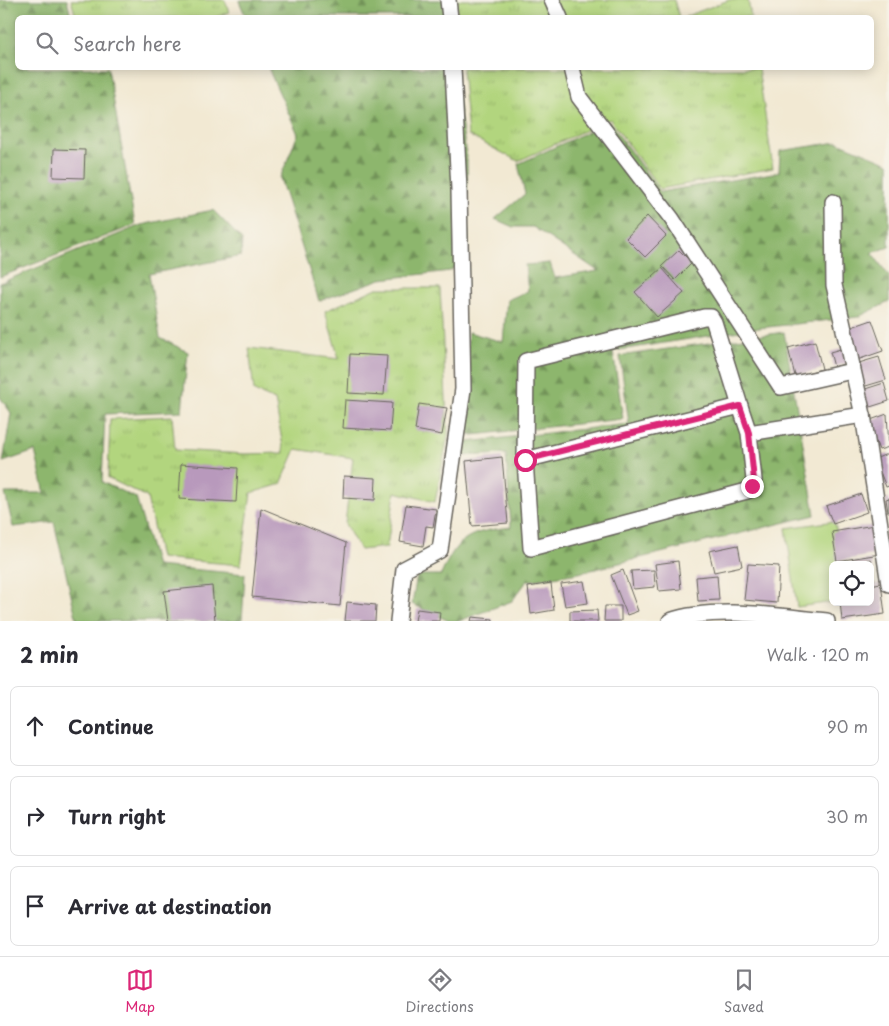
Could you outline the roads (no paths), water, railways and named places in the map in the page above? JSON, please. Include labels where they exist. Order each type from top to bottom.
[{"type":"street","points":[[448,0],[450,15]]},
{"type":"street","points":[[552,0],[559,15]]},
{"type":"street","points":[[398,621],[404,570],[440,550],[463,389],[459,190],[453,70]]},
{"type":"street","points":[[572,70],[579,97],[672,219],[782,387],[852,371]]},
{"type":"street","points":[[833,202],[834,285],[863,415],[889,584]]},
{"type":"street","points":[[710,317],[714,322],[749,433],[754,480],[752,486],[747,491],[531,548],[525,460],[526,361],[710,317]]},
{"type":"street","points":[[525,460],[740,406]]},
{"type":"street","points":[[749,433],[863,415]]},
{"type":"street","points":[[670,621],[680,618],[738,613],[827,621]]}]
